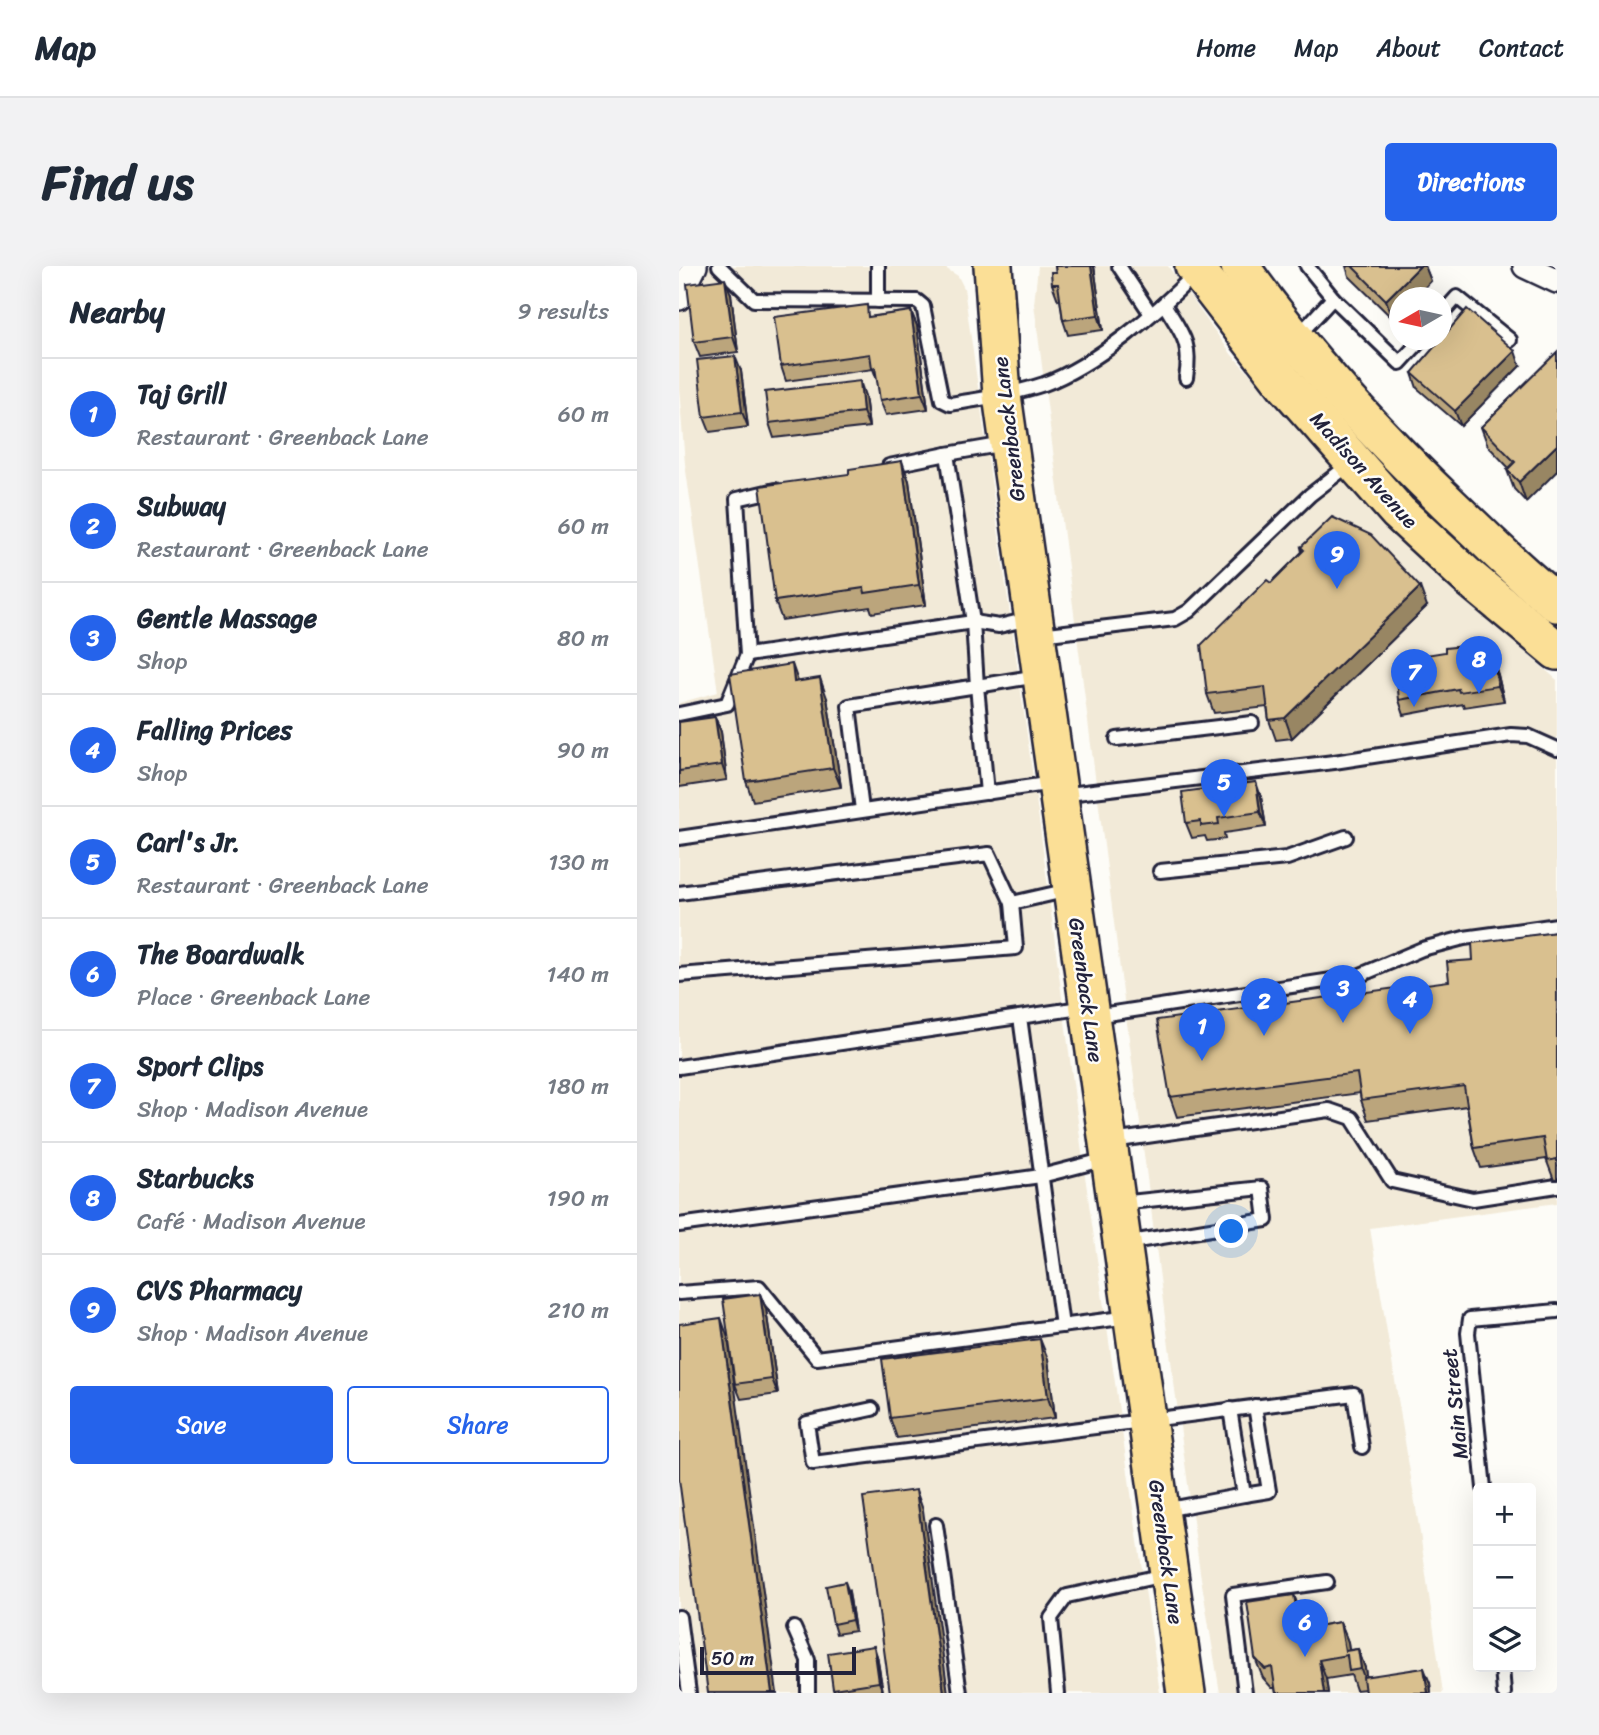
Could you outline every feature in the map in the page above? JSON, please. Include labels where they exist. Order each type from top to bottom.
[{"type":"main road","name":"Madison Avenue","points":[[1240,266],[1296,339],[1420,477],[1557,603]]},
{"type":"main road","name":"Madison Avenue","points":[[1196,268],[1284,383],[1398,512],[1467,576],[1557,651]]},
{"type":"main road","name":"Greenback Lane","points":[[1002,273],[1002,394],[1186,1693]]},
{"type":"street","points":[[679,298],[695,266]]},
{"type":"street","points":[[1525,266],[1557,281]]},
{"type":"lane","points":[[719,266],[754,300],[917,301],[923,306],[942,400],[950,404],[1045,383],[1088,362],[1164,304],[1196,268]]},
{"type":"lane","points":[[878,301],[879,266]]},
{"type":"lane","points":[[1119,266],[1151,314]]},
{"type":"lane","points":[[1307,266],[1333,298],[1401,363],[1412,350]]},
{"type":"lane","points":[[1452,303],[1457,297],[1510,340]]},
{"type":"lane","points":[[1296,339],[1333,298]]},
{"type":"lane","points":[[1164,304],[1187,341],[1189,357],[1185,378]]},
{"type":"lane","points":[[883,468],[1009,443]]},
{"type":"lane","points":[[947,454],[973,622],[987,793]]},
{"type":"lane","points":[[747,654],[973,622],[1035,627],[1175,619],[1189,611],[1310,495],[1354,461]]},
{"type":"lane","points":[[679,714],[727,704],[747,654],[737,499],[792,487]]},
{"type":"lane","points":[[862,810],[849,706],[1042,676]]},
{"type":"lane","points":[[1117,739],[1252,723]]},
{"type":"lane","points":[[679,838],[987,793],[1058,789],[1334,762],[1511,735],[1528,736],[1557,749]]},
{"type":"lane","points":[[1160,871],[1287,858],[1346,837]]},
{"type":"lane","points":[[679,893],[989,854],[1012,903],[1016,948],[679,975]]},
{"type":"lane","points":[[1012,903],[1072,889]]},
{"type":"lane","points":[[679,1067],[1020,1017],[1089,1012],[1358,976],[1432,946],[1464,938],[1557,925]]},
{"type":"lane","points":[[1020,1017],[1062,1326]]},
{"type":"lane","points":[[679,1225],[1041,1176],[1109,1150],[1329,1110],[1352,1118],[1392,1181],[1473,1199],[1557,1186]]},
{"type":"lane","points":[[1117,1203],[1262,1188],[1266,1220],[1122,1244]]},
{"type":"lane","points":[[679,1293],[759,1287],[817,1357],[1133,1316]]},
{"type":"lane","name":"Main Street","points":[[1483,1483],[1468,1333],[1469,1319],[1557,1311]]},
{"type":"lane","points":[[871,1409],[807,1423],[813,1463],[1354,1394],[1362,1447]]},
{"type":"lane","points":[[1160,1511],[1269,1491],[1255,1406]]},
{"type":"lane","points":[[1230,1409],[1244,1495]]},
{"type":"lane","points":[[936,1525],[960,1693]]},
{"type":"lane","points":[[1058,1693],[1051,1618],[1067,1596],[1169,1574]]},
{"type":"lane","points":[[1245,1693],[1233,1595],[1327,1583]]},
{"type":"lane","points":[[679,1617],[689,1693]]},
{"type":"lane","points":[[794,1628],[808,1660],[808,1693]]},
{"type":"lane","points":[[1502,1672],[1504,1693]]},
{"type":"shaded area","points":[[709,266],[942,266],[958,276],[964,288],[1040,827],[1085,1176],[1160,1693],[679,1693],[679,703],[718,692],[685,464],[679,388],[679,313],[695,279]]},
{"type":"shaded area","points":[[1038,266],[1168,266],[1232,355],[1434,571],[1557,680],[1557,1203],[1370,1228],[1443,1693],[1220,1693],[1200,1572],[1165,1317],[1034,304]]},
{"type":"building","points":[[1055,266],[1091,266],[1098,315],[1063,320],[1058,284],[1052,284],[1051,272],[1056,272]]},
{"type":"building","points":[[1352,266],[1420,266],[1399,287],[1389,287],[1389,297],[1386,300]]},
{"type":"building","points":[[725,279],[733,337],[694,342],[687,284]]},
{"type":"building","points":[[867,305],[868,317],[911,311],[922,394],[880,400],[875,367],[872,368],[870,354],[781,366],[774,317]]},
{"type":"building","points":[[1467,309],[1515,351],[1455,411],[1412,373],[1432,350],[1452,350],[1452,326]]},
{"type":"building","points":[[1557,352],[1557,445],[1519,482],[1507,470],[1515,462],[1481,427]]},
{"type":"building","points":[[735,356],[742,412],[704,417],[697,360]]},
{"type":"building","points":[[860,381],[863,412],[769,423],[765,392]]},
{"type":"building","points":[[902,461],[919,585],[865,593],[864,588],[775,601],[760,486],[849,474],[849,469]]},
{"type":"building","points":[[1332,517],[1371,535],[1420,587],[1285,718],[1269,720],[1265,687],[1207,694],[1201,645],[1267,580],[1271,583],[1304,550],[1301,547]]},
{"type":"building","points":[[1464,646],[1465,650],[1478,648],[1493,660],[1498,686],[1459,692],[1458,689],[1399,700],[1395,660],[1445,652],[1445,648]]},
{"type":"building","points":[[792,664],[794,682],[820,678],[833,768],[746,781],[730,674]]},
{"type":"building","points":[[715,717],[722,765],[679,771],[679,722]]},
{"type":"building","points":[[1256,782],[1260,812],[1218,818],[1219,824],[1201,826],[1201,821],[1186,823],[1182,792]]},
{"type":"building","points":[[1557,932],[1557,1159],[1547,1161],[1543,1138],[1474,1148],[1464,1086],[1361,1100],[1357,1073],[1170,1097],[1157,1020],[1449,981],[1447,962],[1473,960],[1472,943]]},
{"type":"building","points":[[760,1294],[772,1379],[735,1384],[723,1299]]},
{"type":"building","points":[[721,1318],[772,1693],[708,1693],[679,1479],[679,1324]]},
{"type":"building","points":[[1040,1339],[1048,1398],[890,1418],[882,1359]]},
{"type":"building","points":[[916,1490],[944,1693],[890,1693],[863,1497]]},
{"type":"building","points":[[845,1582],[852,1620],[833,1624],[826,1586]]},
{"type":"building","points":[[1294,1595],[1298,1618],[1310,1616],[1318,1626],[1340,1622],[1345,1651],[1358,1649],[1361,1669],[1349,1671],[1347,1655],[1319,1660],[1324,1693],[1276,1693],[1272,1667],[1265,1669],[1255,1658],[1247,1602]]},
{"type":"building","points":[[874,1646],[879,1682],[833,1689],[828,1653]]},
{"type":"building","points":[[1424,1668],[1428,1693],[1365,1693],[1363,1677]]},
{"type":"place","name":"CVS Pharmacy","points":[[1337,589]]},
{"type":"place","name":"Starbucks","points":[[1479,694]]},
{"type":"place","name":"Sport Clips","points":[[1414,707]]},
{"type":"place","name":"Carl's Jr.","points":[[1224,817]]},
{"type":"place","name":"Gentle Massage","points":[[1343,1023]]},
{"type":"place","name":"Falling Prices","points":[[1410,1034]]},
{"type":"place","name":"Subway","points":[[1264,1036]]},
{"type":"place","name":"Taj Grill","points":[[1202,1061]]},
{"type":"place","name":"The Boardwalk","points":[[1305,1657]]}]
